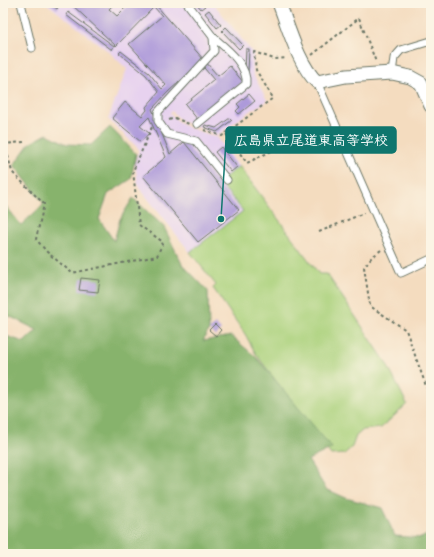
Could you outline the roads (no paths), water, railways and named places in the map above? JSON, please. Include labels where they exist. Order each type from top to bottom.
[{"type":"street","points":[[279,3],[301,59],[310,76],[317,82],[346,76],[386,73],[410,77],[421,83],[431,106]]},
{"type":"lane","points":[[22,3],[32,48]]},
{"type":"lane","points":[[186,3],[213,37],[235,58],[247,76],[246,84],[198,126]]},
{"type":"lane","points":[[213,37],[214,50],[158,112],[158,121],[167,134],[196,141],[227,180]]},
{"type":"lane","points":[[386,73],[394,58],[401,50],[431,41]]},
{"type":"lane","points":[[317,82],[401,273],[431,259]]},
{"type":"place","name":"広島県立尾道東高等学校","points":[[221,219]]}]
